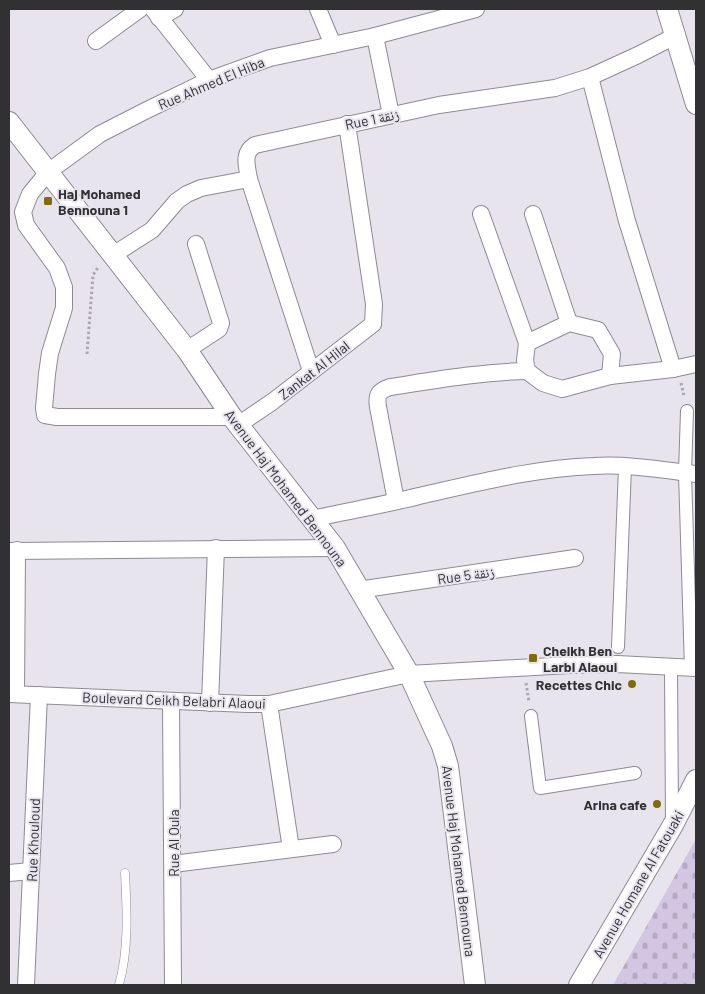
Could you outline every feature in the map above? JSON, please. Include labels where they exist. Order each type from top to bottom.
[{"type":"street","points":[[96,41],[140,9]]},
{"type":"street","points":[[175,9],[156,13],[209,80]]},
{"type":"street","points":[[318,9],[333,45]]},
{"type":"street","name":"Rue Ahmed El Hiba","points":[[235,421],[57,417],[45,415],[44,408],[50,353],[64,308],[64,287],[63,279],[57,268],[26,225],[23,212],[30,194],[48,172],[100,134],[209,80],[270,58],[375,36],[476,9]]},
{"type":"street","points":[[667,9],[695,95]]},
{"type":"street","name":"Rue 1 زنقة","points":[[311,371],[249,179],[246,159],[248,151],[252,147],[440,104],[555,88],[590,77],[676,35]]},
{"type":"street","points":[[375,36],[391,115]]},
{"type":"street","points":[[590,77],[628,221],[676,368]]},
{"type":"street","name":"Avenue Haj Mohamed Bennouna","points":[[9,122],[187,350],[235,421],[334,548],[409,674],[442,746],[448,766],[475,985]]},
{"type":"street","name":"Zankat Al Hilal","points":[[235,421],[272,402],[371,326],[374,318],[374,304],[347,124]]},
{"type":"street","points":[[111,253],[152,230],[177,201],[187,194],[201,188],[249,179]]},
{"type":"street","points":[[481,214],[527,343],[525,360],[527,370],[543,383],[562,389],[610,376],[696,364]]},
{"type":"street","points":[[533,214],[569,323]]},
{"type":"street","points":[[187,350],[219,329],[221,323],[196,244]]},
{"type":"street","points":[[527,343],[569,323],[598,330],[612,354],[610,376]]},
{"type":"street","points":[[396,501],[378,407],[378,393],[390,387],[527,370]]},
{"type":"street","points":[[687,411],[691,474],[694,668]]},
{"type":"street","points":[[312,519],[520,474],[579,467],[625,467],[691,474]]},
{"type":"street","points":[[618,647],[625,467]]},
{"type":"street","points":[[210,703],[216,548]]},
{"type":"street","points":[[12,694],[13,550],[334,548]]},
{"type":"street","name":"Rue 5 زنقة","points":[[358,590],[575,558]]},
{"type":"street","name":"Boulevard Ceikh Belabri Alaoui","points":[[12,694],[269,704],[409,674],[618,664],[694,668]]},
{"type":"street","points":[[671,668],[672,825]]},
{"type":"street","name":"Rue Khouloud","points":[[26,985],[39,695]]},
{"type":"street","name":"Rue Al Oula","points":[[171,701],[173,985]]},
{"type":"street","points":[[269,704],[291,849]]},
{"type":"street","points":[[530,716],[540,788],[635,773]]},
{"type":"street","name":"Avenue Homane Al Fatouaki","points":[[579,985],[696,781]]},
{"type":"street","points":[[173,864],[333,844]]},
{"type":"street","points":[[9,874],[31,871]]},
{"type":"lane","points":[[119,985],[123,971],[127,928],[124,873]]},
{"type":"path","points":[[87,354],[93,275],[111,253]]},
{"type":"path","points":[[676,368],[687,411]]},
{"type":"path","points":[[524,668],[530,716]]},
{"type":"green space","points":[[696,839],[696,985],[613,985]]},
{"type":"place","name":"Haj Mohamed Bennouna 1","points":[[48,201]]},
{"type":"place","name":"Cheikh Ben Larbi Alaoui","points":[[533,658]]},
{"type":"place","name":"Recettes Chic","points":[[632,684]]},
{"type":"place","name":"Arina cafe","points":[[657,804]]}]
